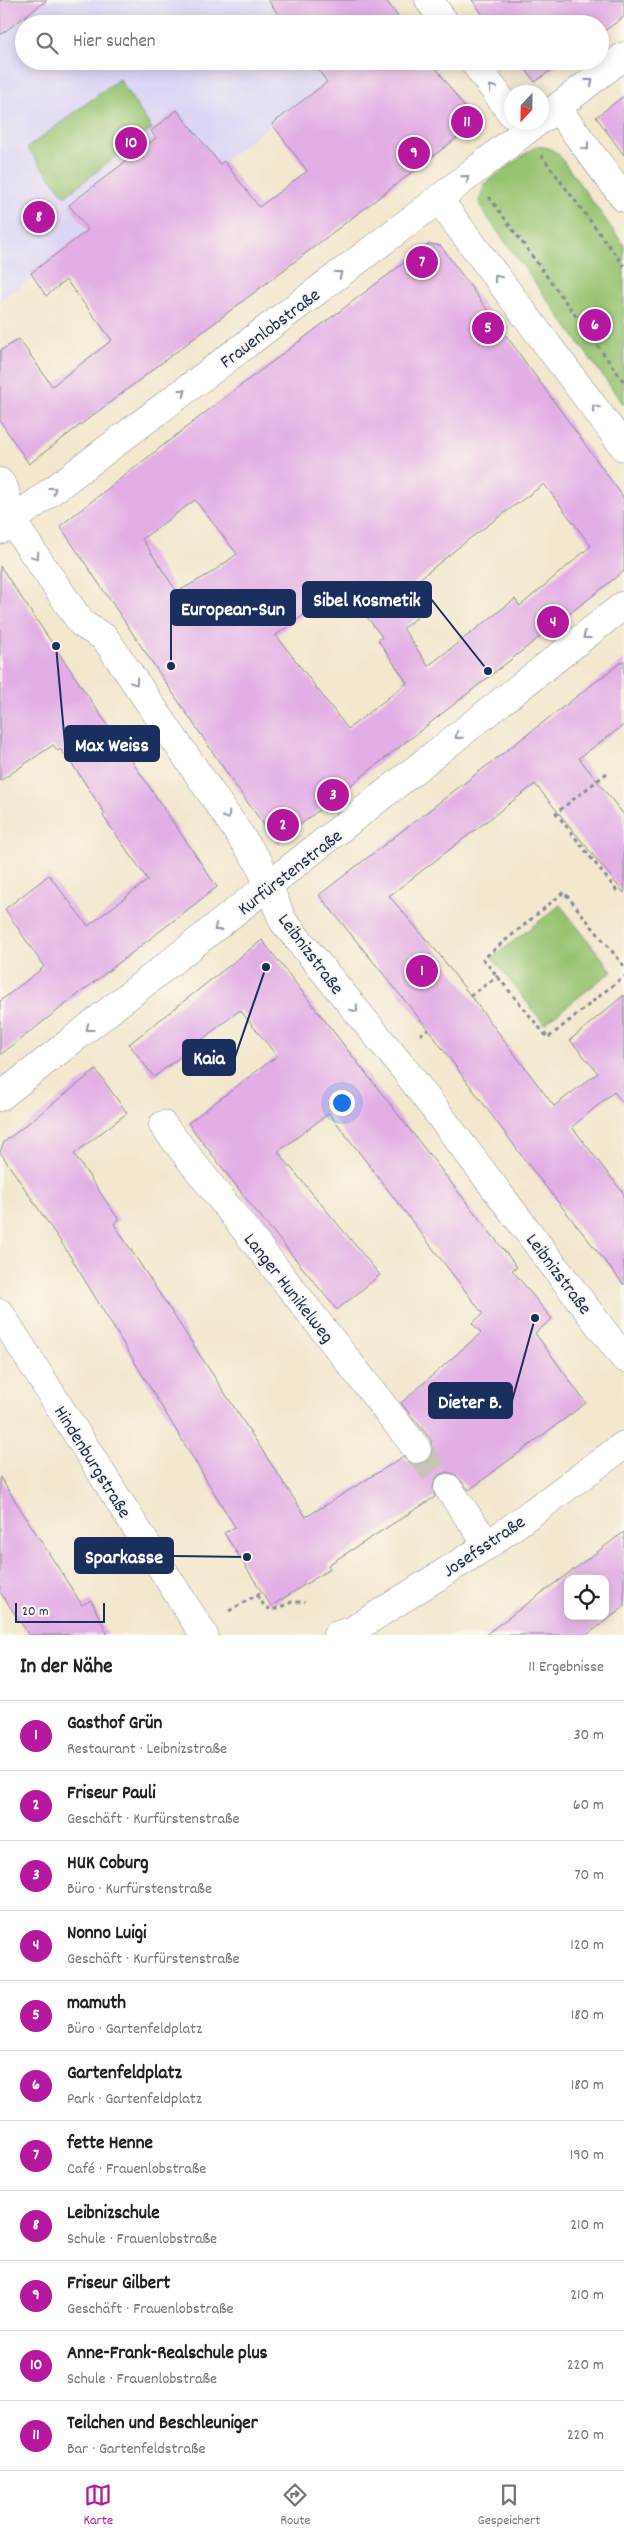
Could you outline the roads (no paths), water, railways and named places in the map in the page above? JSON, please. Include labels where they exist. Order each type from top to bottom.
[{"type":"street","points":[[429,0],[440,15]]},
{"type":"street","name":"Frauenlobstraße","points":[[609,66],[624,56]]},
{"type":"street","points":[[482,70],[504,93]]},
{"type":"street","name":"Frauenlobstraße","points":[[549,108],[604,70]]},
{"type":"street","name":"Frauenlobstraße","points":[[6,526],[438,200],[519,130]]},
{"type":"street","points":[[543,130],[624,198]]},
{"type":"street","points":[[438,200],[624,447]]},
{"type":"street","name":"Leibnizstraße","points":[[0,482],[5,490],[6,526],[82,624],[105,638],[259,863],[283,921],[405,1070],[624,1358]]},
{"type":"street","name":"Kurfürstenstraße","points":[[0,1097],[269,887],[624,605]]},
{"type":"street","name":"Langer Hunikelweg","points":[[163,1125],[417,1448]]},
{"type":"street","name":"Hindenburgstraße","points":[[0,1313],[204,1635]]},
{"type":"street","name":"Josefsstraße","points":[[337,1635],[353,1630],[488,1545],[624,1445]]},
{"type":"street","points":[[448,1488],[488,1545]]},
{"type":"tunnel","points":[[417,1449],[448,1488]]},
{"type":"place","name":"Teilchen und Beschleuniger","points":[[467,122]]},
{"type":"place","name":"Anne-Frank-Realschule plus","points":[[131,143]]},
{"type":"place","name":"Friseur Gilbert","points":[[414,153]]},
{"type":"place","name":"Leibnizschule","points":[[39,217]]},
{"type":"place","name":"fette Henne","points":[[422,262]]},
{"type":"place","name":"Gartenfeldplatz","points":[[595,325]]},
{"type":"place","name":"mamuth","points":[[488,328]]},
{"type":"place","name":"Nonno Luigi","points":[[553,622]]},
{"type":"place","name":"Max Weiss","points":[[56,646]]},
{"type":"place","name":"European-Sun","points":[[171,666]]},
{"type":"place","name":"Sibel Kosmetik","points":[[488,671]]},
{"type":"place","name":"HUK Coburg","points":[[333,795]]},
{"type":"place","name":"Friseur Pauli","points":[[283,825]]},
{"type":"place","name":"Kaia","points":[[266,967]]},
{"type":"place","name":"Gasthof Grün","points":[[422,971]]},
{"type":"place","name":"Dieter B.","points":[[535,1318]]},
{"type":"place","name":"Sparkasse","points":[[247,1557]]}]
